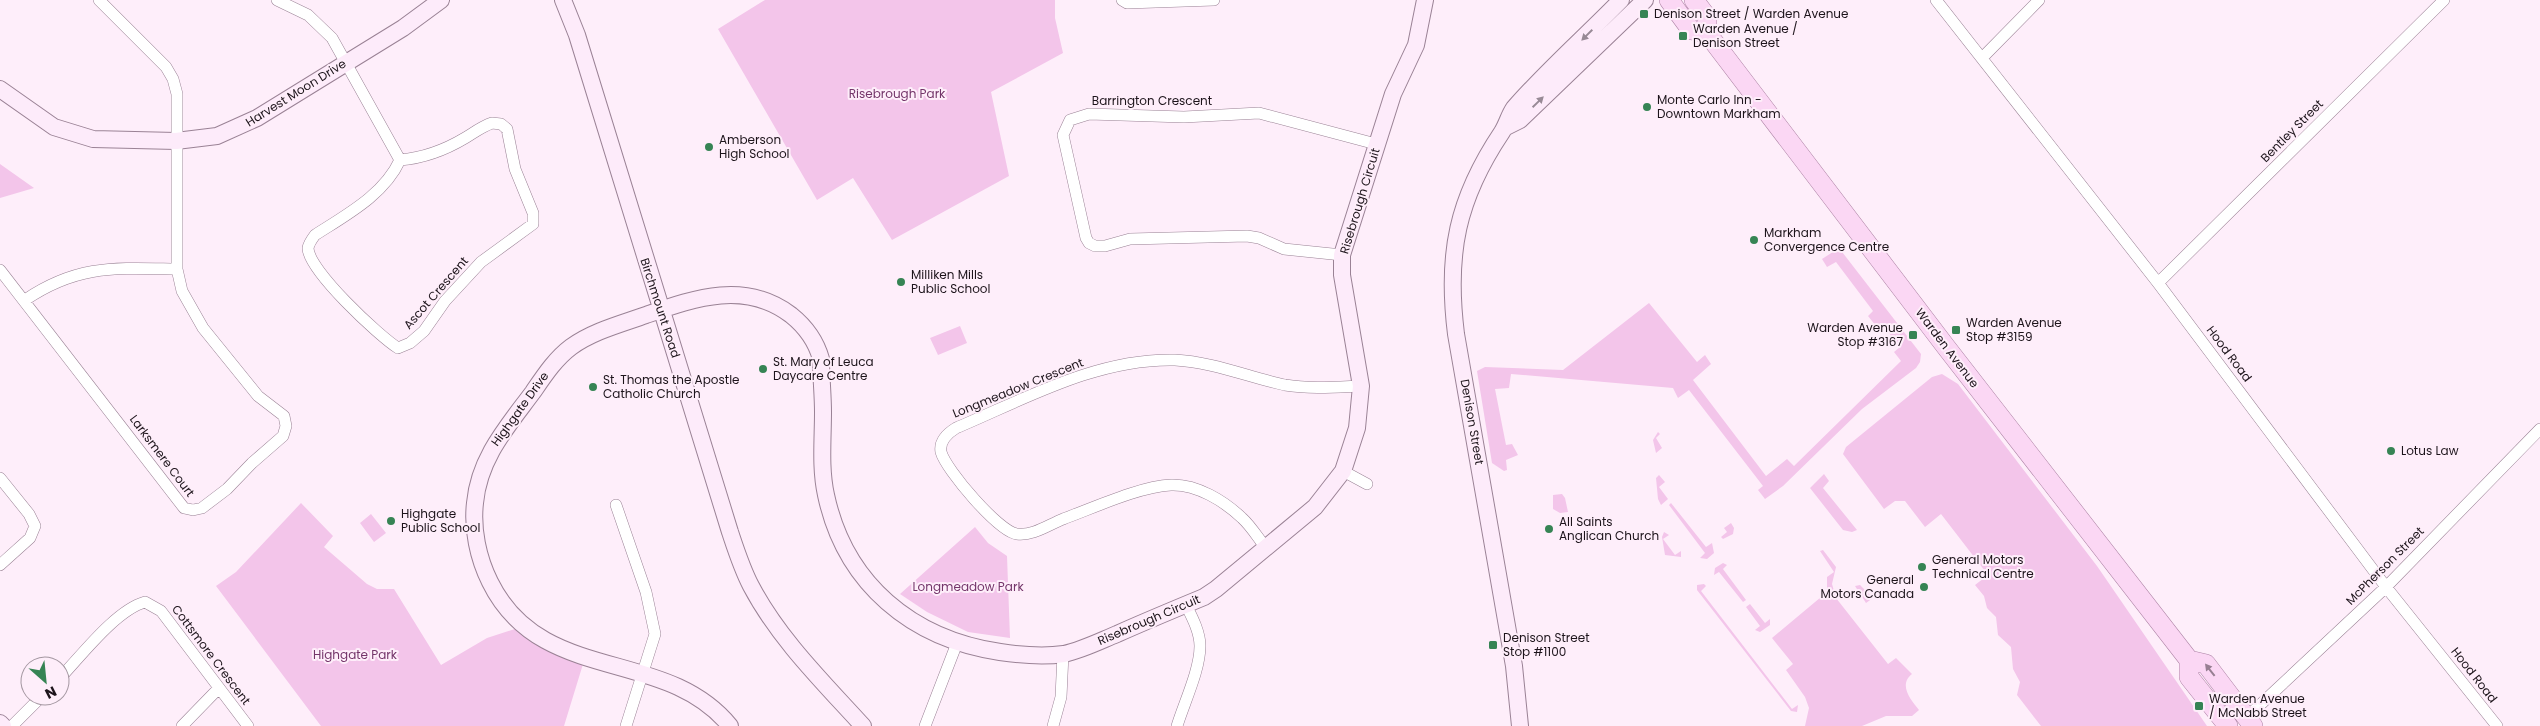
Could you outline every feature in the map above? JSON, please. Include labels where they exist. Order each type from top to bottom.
[{"type":"main road","name":"Warden Avenue","points":[[1669,0],[1691,30],[1707,33]]},
{"type":"main road","name":"Warden Avenue","points":[[1694,0],[1707,17],[1707,33],[1946,347],[2189,660],[2189,677],[2228,726]]},
{"type":"main road","name":"Warden Avenue","points":[[2189,660],[2206,664],[2245,723]]},
{"type":"street","name":"Larksmere Court","points":[[0,270],[26,300],[184,508],[193,510],[202,508],[227,489],[266,449],[283,436],[286,426],[284,416],[258,396],[203,328],[182,291],[177,269],[177,94],[173,79],[166,67],[99,0]]},
{"type":"street","points":[[278,0],[308,16],[332,38],[400,160]]},
{"type":"street","name":"Harvest Moon Drive","points":[[0,89],[54,128],[93,139],[129,142],[176,141],[218,136],[238,129],[403,28],[441,0]]},
{"type":"street","name":"Birchmount Road","points":[[563,0],[577,35],[660,310],[688,393],[730,532],[750,584],[768,615],[810,669],[863,726]]},
{"type":"street","points":[[1122,0],[1127,3],[1214,0]]},
{"type":"street","name":"Risebrough Circuit","points":[[660,310],[724,294],[763,298],[798,320],[817,344],[822,359],[822,471],[833,521],[859,572],[876,592],[896,610],[929,632],[957,643],[1019,655],[1063,654],[1088,646],[1186,605],[1216,589],[1315,507],[1343,471],[1357,428],[1361,386],[1342,275],[1342,255],[1393,94],[1416,45],[1425,0]]},
{"type":"street","name":"Denison Street","points":[[1520,726],[1518,696],[1456,334],[1451,282],[1452,257],[1462,212],[1487,154],[1513,110],[1621,0]]},
{"type":"street","name":"Denison Street","points":[[1504,128],[1520,120],[1645,0]]},
{"type":"street","name":"Hood Road","points":[[1936,0],[2158,282],[2386,586],[2497,726]]},
{"type":"street","points":[[1982,58],[2039,0]]},
{"type":"street","name":"Bentley Street","points":[[2158,282],[2444,0]]},
{"type":"street","name":"Barrington Crescent","points":[[1342,255],[1284,249],[1259,238],[1247,236],[1130,239],[1105,246],[1095,246],[1089,243],[1086,238],[1063,135],[1070,120],[1088,114],[1184,117],[1230,113],[1259,113],[1376,144]]},
{"type":"street","name":"Ascot Crescent","points":[[492,123],[501,124],[507,129],[515,169],[534,219],[533,224],[528,230],[507,241],[470,273],[410,344],[398,348],[383,337],[340,296],[313,264],[308,250],[309,243],[316,235],[378,192],[394,172],[400,160],[436,154],[482,126],[492,123]]},
{"type":"street","points":[[26,300],[70,276],[92,270],[123,268],[177,269]]},
{"type":"street","name":"Highgate Drive","points":[[660,310],[588,337],[571,347],[556,361],[492,447],[477,487],[474,506],[476,540],[486,574],[499,598],[519,623],[547,642],[566,651],[612,667],[643,672],[667,682],[704,702],[719,713],[730,726]]},
{"type":"street","name":"Longmeadow Crescent","points":[[1266,548],[1244,519],[1225,504],[1203,492],[1170,485],[1128,496],[1041,530],[1015,534],[998,524],[952,472],[941,451],[942,443],[947,434],[956,428],[1068,380],[1112,367],[1146,362],[1175,360],[1220,366],[1286,385],[1361,386]]},
{"type":"street","name":"McPherson Street","points":[[2245,723],[2386,586],[2540,429]]},
{"type":"street","points":[[1343,471],[1367,484]]},
{"type":"street","points":[[0,478],[29,514],[34,526],[30,538],[0,565]]},
{"type":"street","points":[[616,505],[646,592],[655,634],[626,726]]},
{"type":"street","name":"Cottsmore Crescent","points":[[70,668],[114,622],[138,604],[145,602],[161,611],[218,689],[248,726]]},
{"type":"street","points":[[1177,726],[1197,664],[1200,646],[1192,617],[1186,605]]},
{"type":"street","points":[[925,726],[957,643]]},
{"type":"street","points":[[1053,726],[1062,697],[1063,654]]},
{"type":"street","points":[[182,726],[218,689]]},
{"type":"street","points":[[12,726],[32,706]]},
{"type":"street","points":[[0,723],[3,726]]},
{"type":"green space","name":"Risebrough Park","points":[[765,0],[1055,0],[1055,18],[1063,53],[991,92],[1009,176],[892,240],[853,178],[817,200],[718,29]]},
{"type":"green space","points":[[0,164],[34,188],[0,198]]},
{"type":"green space","points":[[1839,248],[1921,354],[1920,362],[1916,368],[1862,409],[1783,486],[1765,499],[1758,490],[1763,486],[1689,390],[1678,398],[1673,388],[1511,374],[1509,388],[1495,389],[1506,445],[1512,444],[1518,455],[1506,460],[1507,470],[1504,471],[1492,463],[1477,371],[1485,367],[1563,370],[1649,303],[1697,362],[1705,355],[1711,364],[1693,380],[1766,476],[1787,459],[1794,466],[1901,361],[1894,352],[1900,347],[1885,328],[1880,331],[1868,316],[1873,311],[1836,262],[1827,267],[1822,259]]},
{"type":"green space","points":[[960,326],[967,343],[938,355],[930,338]]},
{"type":"green space","points":[[1942,374],[1958,384],[2097,566],[2207,726],[2041,726],[2017,695],[2020,682],[2013,669],[2011,647],[1998,635],[1996,617],[1987,608],[1984,596],[1975,585],[1988,575],[1941,514],[1925,527],[1905,501],[1895,501],[1884,509],[1843,454],[1846,447],[1932,377]]},
{"type":"green space","points":[[1658,432],[1660,434],[1656,438],[1662,448],[1656,453],[1653,440]]},
{"type":"green space","points":[[1824,474],[1829,481],[1823,488],[1857,530],[1852,532],[1843,530],[1810,488]]},
{"type":"green space","points":[[1659,475],[1665,482],[1659,487],[1668,499],[1661,505],[1658,499],[1656,478]]},
{"type":"green space","points":[[1562,494],[1565,498],[1568,512],[1560,513],[1553,509],[1553,495]]},
{"type":"green space","name":"Highgate Park","points":[[301,503],[333,536],[324,547],[367,584],[377,589],[394,589],[441,665],[487,638],[518,628],[550,651],[583,664],[564,726],[321,726],[216,586],[236,572]]},
{"type":"green space","points":[[1671,503],[1706,547],[1712,543],[1714,553],[1707,559],[1700,558],[1705,553],[1669,505]]},
{"type":"green space","points":[[371,514],[386,533],[374,542],[360,523]]},
{"type":"green space","points":[[1731,523],[1734,528],[1733,534],[1723,539],[1721,537],[1727,532],[1724,528]]},
{"type":"green space","name":"Longmeadow Park","points":[[975,527],[988,543],[1007,556],[1010,638],[968,632],[927,612],[900,594]]},
{"type":"green space","points":[[1664,532],[1669,535],[1663,539],[1675,555],[1681,551],[1681,557],[1665,555],[1662,537]]},
{"type":"green space","points":[[1823,550],[1836,567],[1832,584],[1836,598],[1888,664],[1896,658],[1912,674],[1908,678],[1906,688],[1919,710],[1912,716],[1886,716],[1862,726],[1805,726],[1809,708],[1805,697],[1786,670],[1793,664],[1772,638],[1827,592],[1827,577],[1834,572],[1820,551]]},
{"type":"green space","points":[[1723,563],[1727,565],[1723,569],[1746,600],[1743,602],[1719,572],[1714,575],[1715,568]]},
{"type":"green space","points":[[1704,584],[1706,586],[1701,591],[1792,709],[1798,705],[1797,712],[1791,711],[1697,590],[1697,585]]},
{"type":"green space","points":[[1860,585],[1873,598],[1866,603],[1855,586]]},
{"type":"green space","points":[[1750,604],[1765,623],[1770,619],[1770,625],[1760,632],[1755,630],[1760,626],[1746,607]]},
{"type":"place","name":"Denison Street / Warden Avenue","points":[[1644,14]]},
{"type":"place","name":"Warden Avenue / Denison Street","points":[[1683,36]]},
{"type":"place","name":"Monte Carlo Inn - Downtown Markham","points":[[1647,107]]},
{"type":"place","name":"Amberson High School","points":[[709,147]]},
{"type":"place","name":"Markham Convergence Centre","points":[[1754,240]]},
{"type":"place","name":"Milliken Mills Public School","points":[[901,282]]},
{"type":"place","name":"Warden Avenue Stop #3159","points":[[1956,330]]},
{"type":"place","name":"Warden Avenue Stop #3167","points":[[1913,335]]},
{"type":"place","name":"St. Mary of Leuca Daycare Centre","points":[[763,369]]},
{"type":"place","name":"St. Thomas the Apostle Catholic Church","points":[[593,387]]},
{"type":"place","name":"Lotus Law","points":[[2391,451]]},
{"type":"place","name":"Highgate Public School","points":[[391,521]]},
{"type":"place","name":"All Saints Anglican Church","points":[[1549,529]]},
{"type":"place","name":"General Motors Technical Centre","points":[[1922,567]]},
{"type":"place","name":"General Motors Canada","points":[[1924,587]]},
{"type":"place","name":"Denison Street Stop #1100","points":[[1493,645]]},
{"type":"place","name":"Warden Avenue / McNabb Street","points":[[2199,706]]}]
